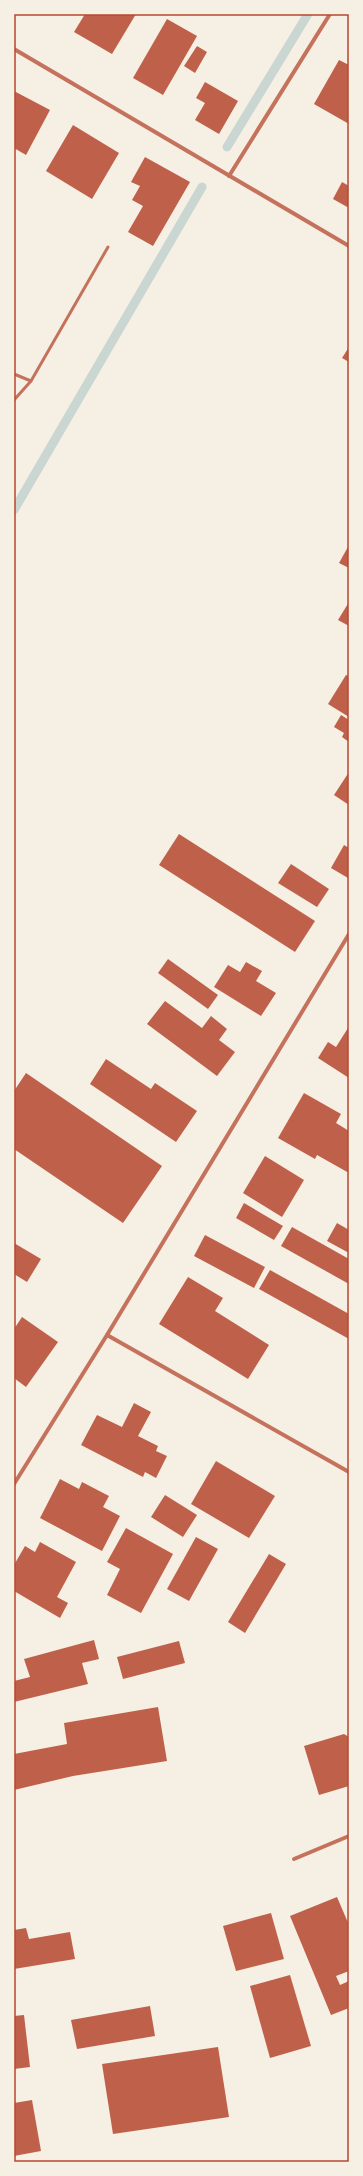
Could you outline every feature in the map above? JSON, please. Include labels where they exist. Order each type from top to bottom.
[{"type":"street","points":[[229,176],[330,14]]},
{"type":"street","points":[[14,49],[349,246]]},
{"type":"street","points":[[14,1484],[107,1335],[349,934]]},
{"type":"street","points":[[107,1335],[349,1472]]},
{"type":"street","points":[[294,1859],[349,1836]]},
{"type":"lane","points":[[14,400],[31,381],[108,247]]},
{"type":"lane","points":[[14,374],[31,381]]},
{"type":"building","points":[[85,14],[136,14],[112,54],[74,32]]},
{"type":"building","points":[[167,19],[197,36],[163,95],[133,78]]},
{"type":"building","points":[[197,46],[207,52],[195,73],[184,66]]},
{"type":"building","points":[[339,60],[349,65],[349,124],[314,104]]},
{"type":"building","points":[[205,82],[238,101],[219,134],[195,120],[205,103],[196,98]]},
{"type":"building","points":[[14,91],[50,110],[26,155],[14,148]]},
{"type":"building","points":[[73,125],[119,153],[92,199],[46,171]]},
{"type":"building","points":[[145,157],[190,182],[153,246],[128,232],[143,206],[132,200],[140,186],[131,182]]},
{"type":"building","points":[[342,182],[349,186],[349,208],[333,199]]},
{"type":"building","points":[[349,347],[349,362],[342,358]]},
{"type":"building","points":[[349,545],[349,568],[339,563]]},
{"type":"building","points":[[349,602],[349,626],[338,620]]},
{"type":"building","points":[[346,675],[349,676],[349,717],[328,704]]},
{"type":"building","points":[[341,715],[349,720],[349,742],[342,737],[344,733],[334,727]]},
{"type":"building","points":[[349,772],[349,805],[334,795]]},
{"type":"building","points":[[179,834],[315,921],[295,952],[159,865]]},
{"type":"building","points":[[344,845],[349,848],[348,878],[331,868]]},
{"type":"building","points":[[291,864],[329,889],[317,907],[278,883]]},
{"type":"building","points":[[168,959],[218,995],[208,1009],[158,973]]},
{"type":"building","points":[[246,962],[262,971],[256,981],[276,993],[261,1016],[214,987],[228,965],[240,972]]},
{"type":"building","points":[[165,1001],[202,1028],[211,1016],[227,1029],[219,1040],[235,1052],[217,1076],[147,1024]]},
{"type":"building","points":[[348,1028],[349,1078],[318,1058],[328,1042],[336,1047]]},
{"type":"building","points":[[106,1059],[151,1089],[155,1083],[197,1111],[176,1142],[90,1084]]},
{"type":"building","points":[[26,1073],[162,1166],[123,1223],[14,1149],[14,1091]]},
{"type":"building","points":[[304,1093],[341,1114],[336,1123],[349,1131],[349,1173],[317,1155],[315,1159],[278,1138]]},
{"type":"building","points":[[265,1156],[304,1180],[282,1217],[243,1193]]},
{"type":"building","points":[[244,1203],[283,1226],[274,1240],[236,1218]]},
{"type":"building","points":[[337,1223],[349,1230],[349,1253],[327,1241]]},
{"type":"building","points":[[292,1227],[349,1259],[349,1284],[281,1246]]},
{"type":"building","points":[[205,1235],[265,1267],[254,1288],[194,1256]]},
{"type":"building","points":[[14,1243],[41,1259],[27,1282],[14,1274]]},
{"type":"building","points":[[270,1270],[349,1314],[349,1339],[259,1289]]},
{"type":"building","points":[[188,1277],[223,1298],[215,1311],[269,1345],[248,1379],[159,1324]]},
{"type":"building","points":[[22,1317],[58,1342],[26,1387],[14,1378],[14,1329]]},
{"type":"building","points":[[134,1403],[151,1412],[138,1436],[158,1446],[156,1451],[167,1456],[156,1478],[145,1472],[143,1477],[81,1445],[97,1415],[122,1427]]},
{"type":"building","points":[[216,1461],[275,1496],[249,1538],[191,1504]]},
{"type":"building","points":[[60,1479],[79,1489],[82,1482],[109,1496],[103,1507],[120,1516],[102,1551],[40,1518]]},
{"type":"building","points":[[165,1495],[197,1515],[183,1537],[151,1517]]},
{"type":"building","points":[[126,1528],[173,1554],[141,1613],[107,1595],[120,1569],[107,1562]]},
{"type":"building","points":[[196,1537],[218,1549],[189,1601],[167,1589]]},
{"type":"building","points":[[40,1542],[76,1562],[57,1597],[68,1603],[60,1618],[14,1591],[14,1565],[25,1546],[35,1552]]},
{"type":"building","points":[[269,1554],[286,1564],[245,1633],[228,1622]]},
{"type":"building","points":[[94,1640],[99,1659],[82,1663],[88,1684],[14,1702],[14,1681],[30,1677],[24,1659]]},
{"type":"building","points":[[179,1641],[185,1663],[123,1679],[117,1657]]},
{"type":"building","points":[[158,1707],[167,1761],[73,1776],[14,1790],[14,1754],[67,1744],[64,1723]]},
{"type":"building","points":[[344,1734],[349,1737],[349,1786],[319,1795],[304,1746]]},
{"type":"building","points":[[337,1897],[349,1925],[349,1971],[336,1976],[340,1985],[349,1981],[349,2008],[331,2015],[290,1916]]},
{"type":"building","points":[[271,1913],[284,1959],[236,1971],[223,1926]]},
{"type":"building","points":[[26,1928],[29,1939],[70,1932],[75,1959],[14,1969],[14,1930]]},
{"type":"building","points":[[290,1975],[311,2046],[270,2058],[250,1986]]},
{"type":"building","points":[[150,2006],[155,2036],[77,2049],[71,2020]]},
{"type":"building","points":[[24,2015],[30,2067],[14,2069],[14,2016]]},
{"type":"building","points":[[218,2047],[229,2117],[113,2134],[102,2064]]},
{"type":"building","points":[[32,2100],[41,2151],[14,2156],[14,2103]]},
{"type":"waterway","points":[[227,147],[308,14]]},
{"type":"waterway","points":[[14,510],[202,187]]}]
